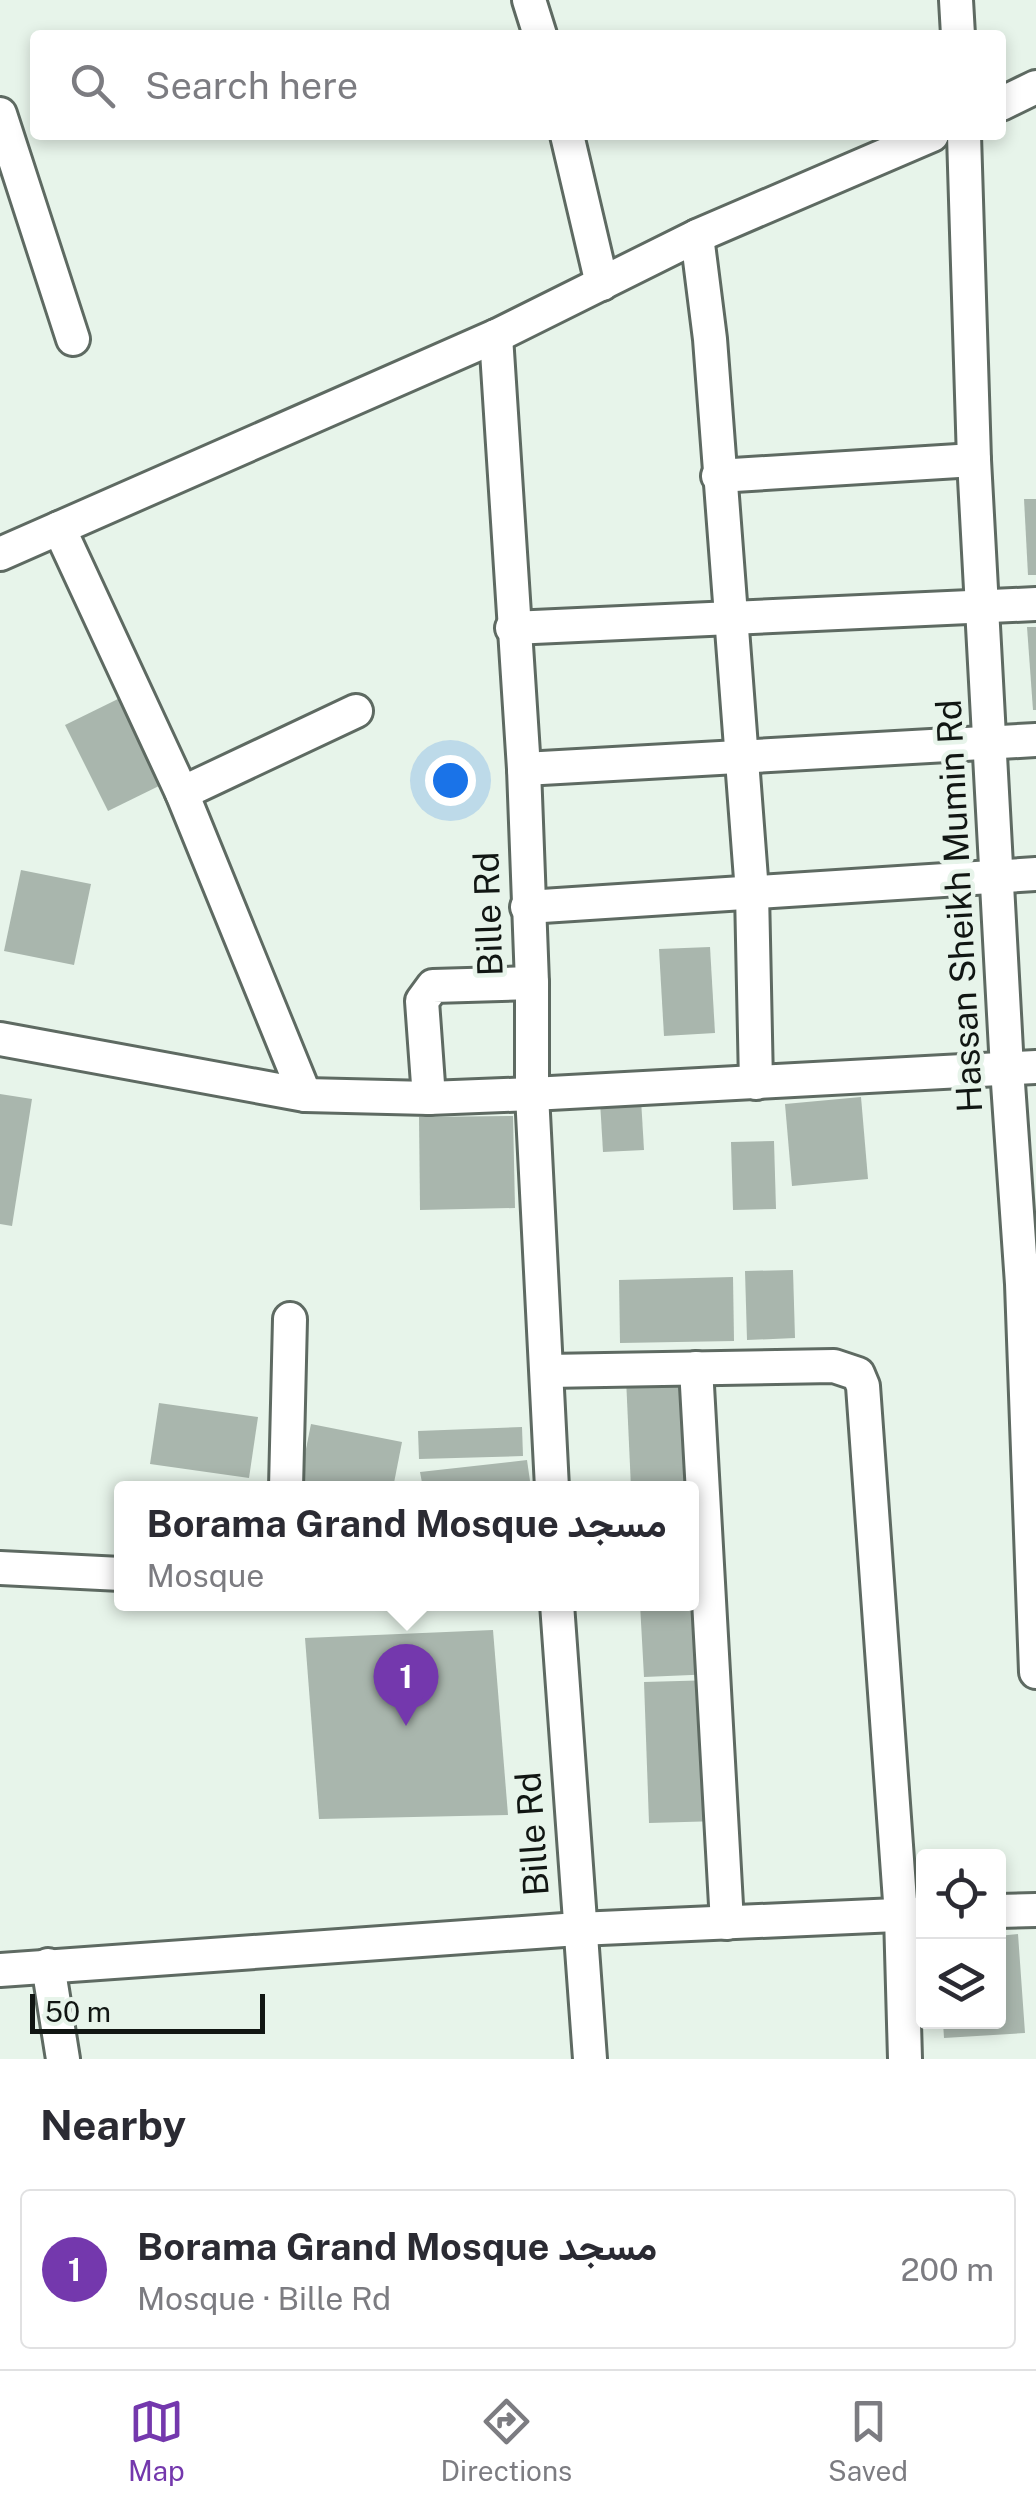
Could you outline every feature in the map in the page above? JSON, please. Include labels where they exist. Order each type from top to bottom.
[{"type":"street","points":[[530,0],[539,30]]},
{"type":"street","points":[[956,0],[958,30]]},
{"type":"street","points":[[1006,102],[1036,87]]},
{"type":"street","points":[[0,114],[73,338]]},
{"type":"street","points":[[568,140],[602,284]]},
{"type":"street","points":[[0,554],[496,336],[696,236],[920,140]]},
{"type":"street","name":"Hassan Sheikh Mumin Rd","points":[[964,140],[974,460],[997,876],[1021,1068],[1036,1672]]},
{"type":"street","points":[[696,236],[710,338],[752,892],[756,1082]]},
{"type":"street","name":"Bille Rd","points":[[496,336],[524,769],[532,1094],[552,1481]]},
{"type":"street","points":[[718,476],[974,460]]},
{"type":"street","points":[[58,528],[182,793],[305,1095]]},
{"type":"street","points":[[512,628],[1036,604]]},
{"type":"street","points":[[182,793],[356,710]]},
{"type":"street","points":[[524,769],[1036,740]]},
{"type":"street","points":[[527,907],[1036,874]]},
{"type":"street","points":[[430,1098],[422,1001],[425,993],[433,986],[532,983]]},
{"type":"street","points":[[0,1039],[305,1095],[430,1098],[1021,1068]]},
{"type":"street","points":[[286,1481],[290,1319]]},
{"type":"street","points":[[547,1371],[834,1366],[858,1374],[863,1386],[912,1915],[905,2059]]},
{"type":"street","points":[[696,1368],[727,1923]]},
{"type":"street","points":[[0,1568],[114,1574]]},
{"type":"street","name":"Bille Rd","points":[[548,1611],[590,2059]]},
{"type":"street","points":[[1006,1912],[1036,1910]]},
{"type":"street","points":[[0,1970],[578,1929],[912,1915]]},
{"type":"street","points":[[48,1966],[63,2059]]},
{"type":"building","points":[[1024,499],[1036,499],[1036,575],[1028,575]]},
{"type":"building","points":[[1027,627],[1036,627],[1036,710],[1033,710]]},
{"type":"building","points":[[120,698],[163,784],[108,811],[65,725]]},
{"type":"building","points":[[21,870],[91,884],[74,965],[4,951]]},
{"type":"building","points":[[710,947],[715,1033],[664,1036],[659,949]]},
{"type":"building","points":[[0,1094],[32,1099],[12,1226],[0,1224]]},
{"type":"building","points":[[861,1097],[868,1179],[792,1186],[785,1104]]},
{"type":"building","points":[[641,1099],[644,1150],[603,1152],[600,1101]]},
{"type":"building","points":[[513,1116],[515,1208],[420,1210],[419,1117]]},
{"type":"building","points":[[774,1141],[776,1209],[733,1210],[731,1142]]},
{"type":"building","points":[[793,1270],[795,1338],[747,1340],[745,1271]]},
{"type":"building","points":[[733,1277],[734,1341],[620,1343],[619,1280]]},
{"type":"building","points":[[688,1374],[694,1481],[631,1481],[626,1378]]},
{"type":"building","points":[[159,1403],[258,1417],[249,1478],[150,1464]]},
{"type":"building","points":[[311,1424],[402,1442],[394,1481],[300,1481]]},
{"type":"building","points":[[522,1427],[523,1456],[419,1459],[418,1431]]},
{"type":"building","points":[[527,1460],[530,1481],[422,1481],[420,1472]]},
{"type":"building","points":[[699,1559],[715,1674],[644,1677],[640,1611],[699,1611]]},
{"type":"building","points":[[493,1630],[508,1815],[319,1819],[305,1638]]},
{"type":"building","points":[[715,1680],[720,1821],[649,1823],[644,1682]]},
{"type":"building","points":[[1018,1934],[1025,2033],[944,2038],[943,2029],[1006,2029],[1006,1935]]},
{"type":"place","name":"Borama Grand Mosque مسجد","points":[[406,1726]]}]
